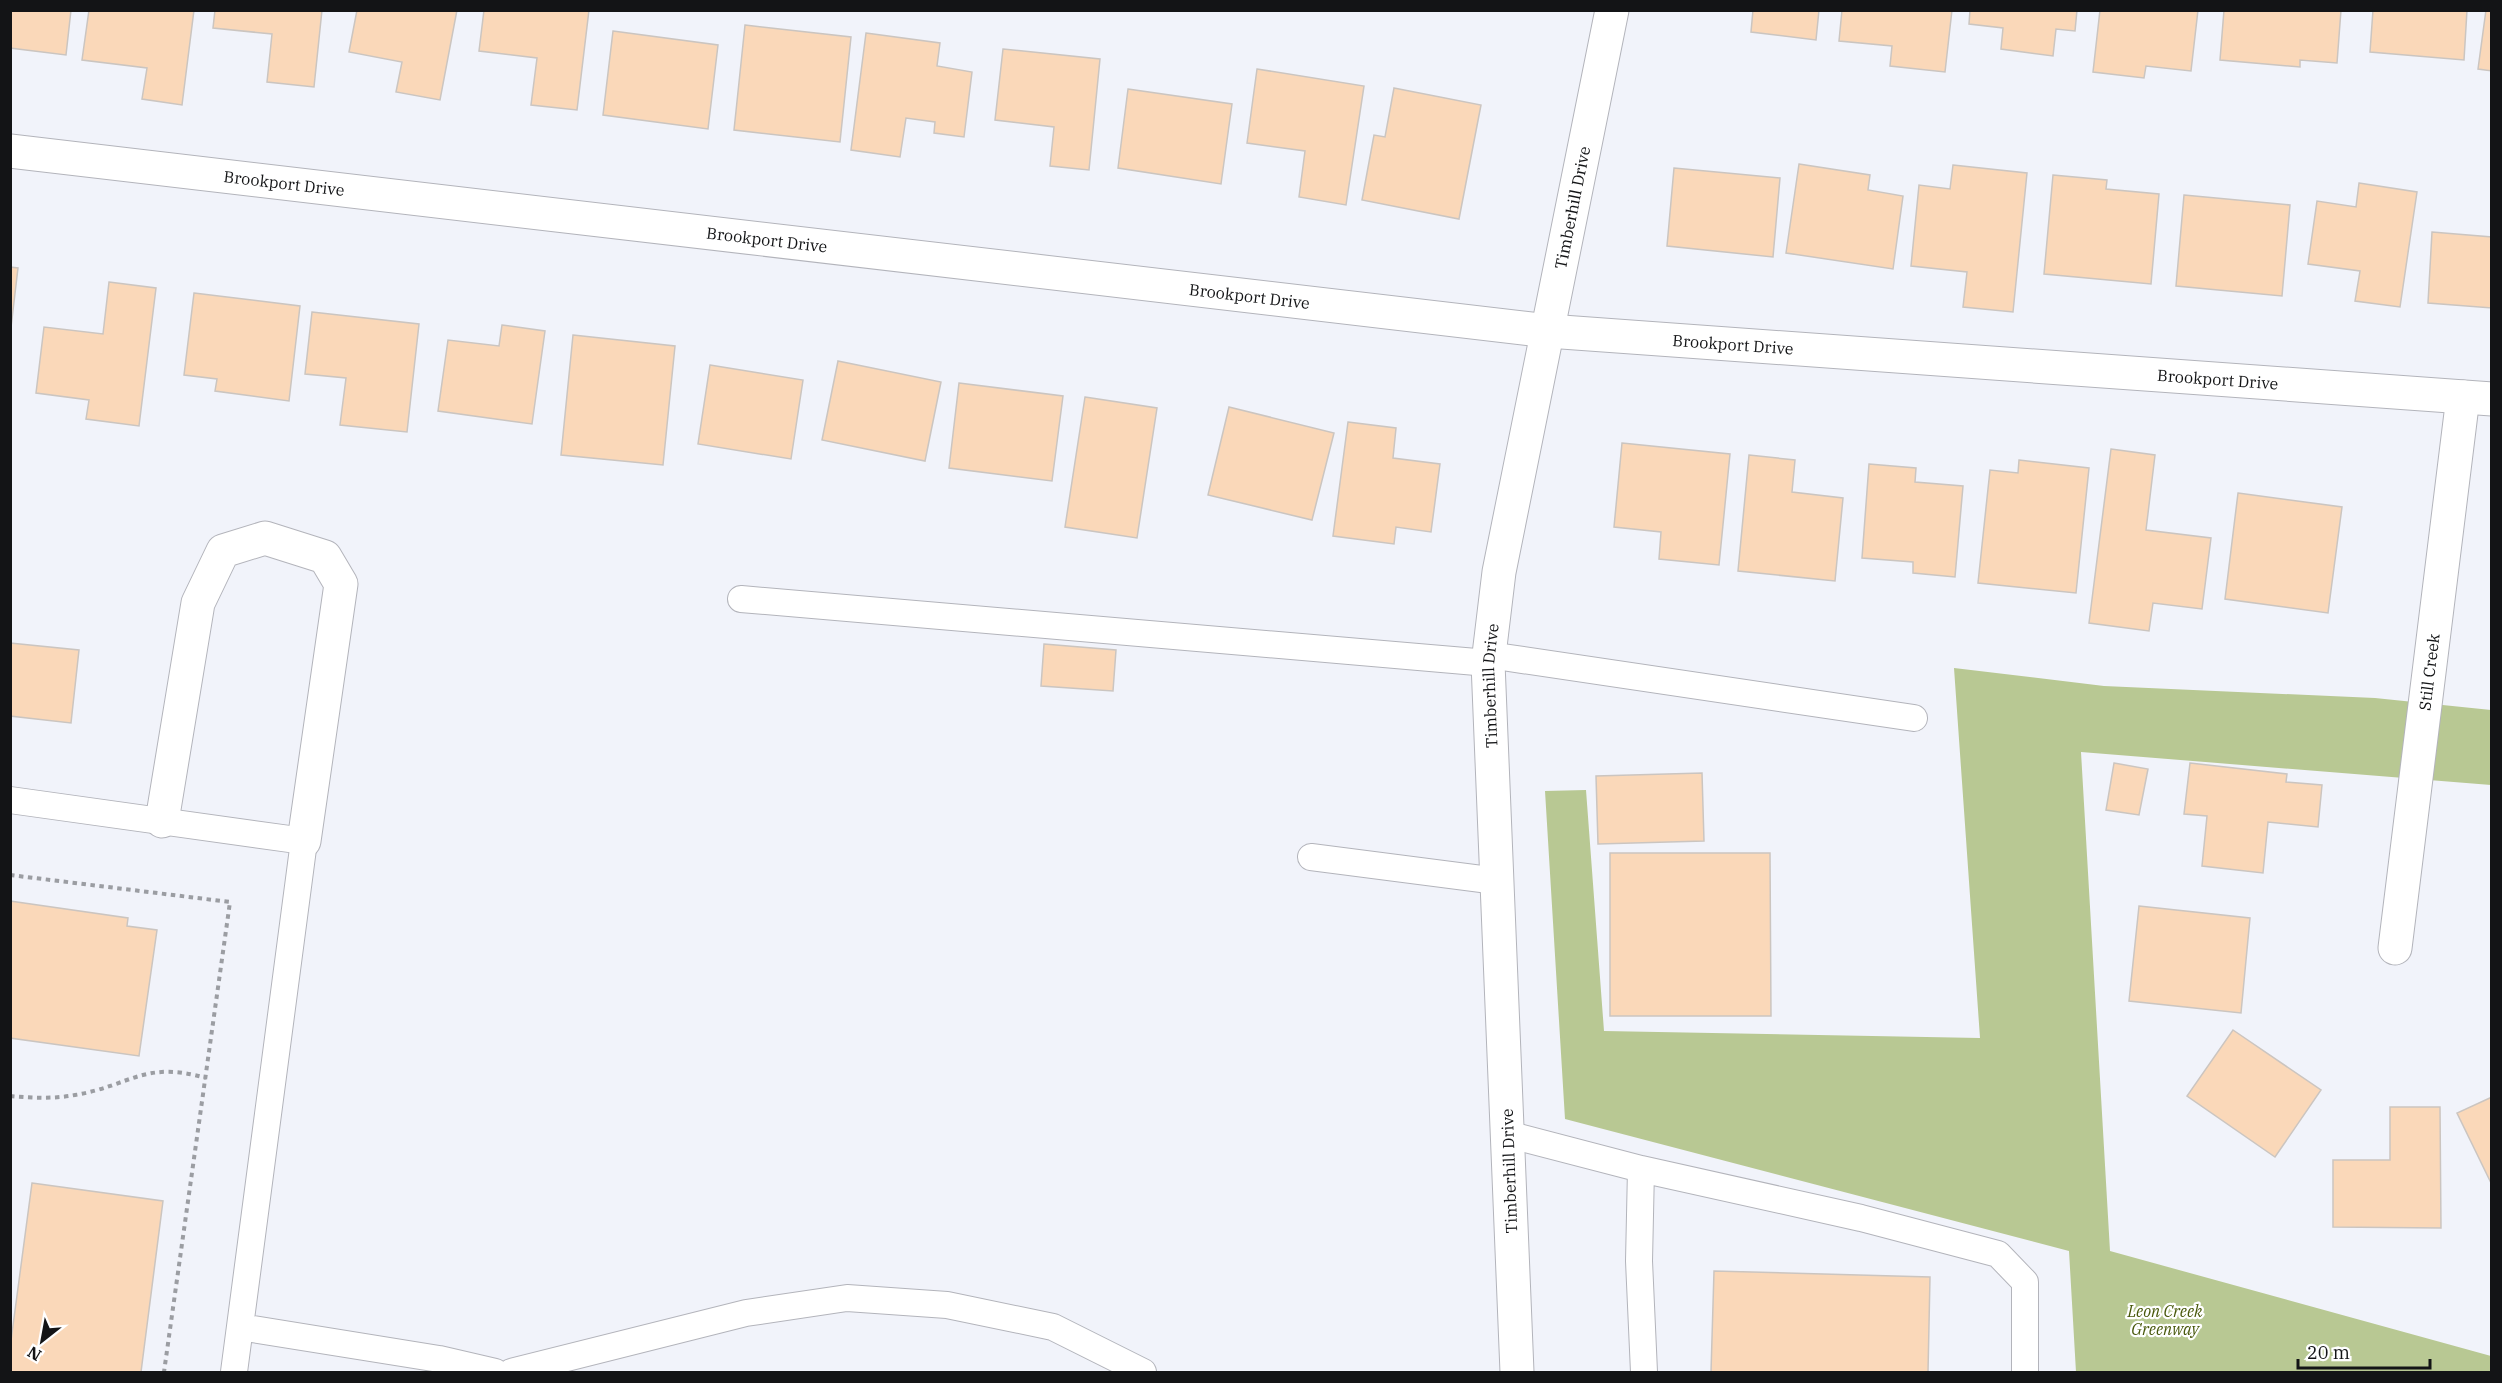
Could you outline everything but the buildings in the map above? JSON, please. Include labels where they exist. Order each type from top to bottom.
[{"type":"street","name":"Timberhill Drive","points":[[1516,1372],[1489,659],[1499,572],[1612,10]]},
{"type":"street","name":"Brookport Drive","points":[[10,151],[1548,331],[2477,398]]},
{"type":"street","name":"Still Creek","points":[[2395,948],[2477,398]]},
{"type":"street","points":[[162,821],[198,603],[223,551],[265,538],[325,557],[341,584],[304,841]]},
{"type":"lane","points":[[741,599],[1489,659],[1914,718]]},
{"type":"lane","points":[[10,800],[304,841],[234,1372]]},
{"type":"lane","points":[[1311,857],[1497,880]]},
{"type":"lane","points":[[1507,1134],[1641,1169],[1862,1218],[1998,1254],[2025,1282],[2025,1372]]},
{"type":"lane","points":[[1641,1169],[1639,1261],[1644,1372]]},
{"type":"lane","points":[[510,1372],[746,1313],[847,1298],[947,1305],[1053,1327],[1143,1372]]},
{"type":"lane","points":[[240,1327],[439,1359],[495,1372]]},
{"type":"path","points":[[10,875],[230,902],[164,1372]]},
{"type":"path","points":[[10,1096],[36,1098],[75,1095],[154,1071],[179,1072],[206,1078]]},
{"type":"green space","name":"Leon Creek Greenway","points":[[1954,668],[2104,686],[2375,698],[2491,710],[2491,785],[2081,752],[2110,1251],[2491,1356],[2491,1372],[2076,1372],[2069,1251],[1565,1119],[1545,791],[1586,790],[1604,1031],[1980,1038]]}]
